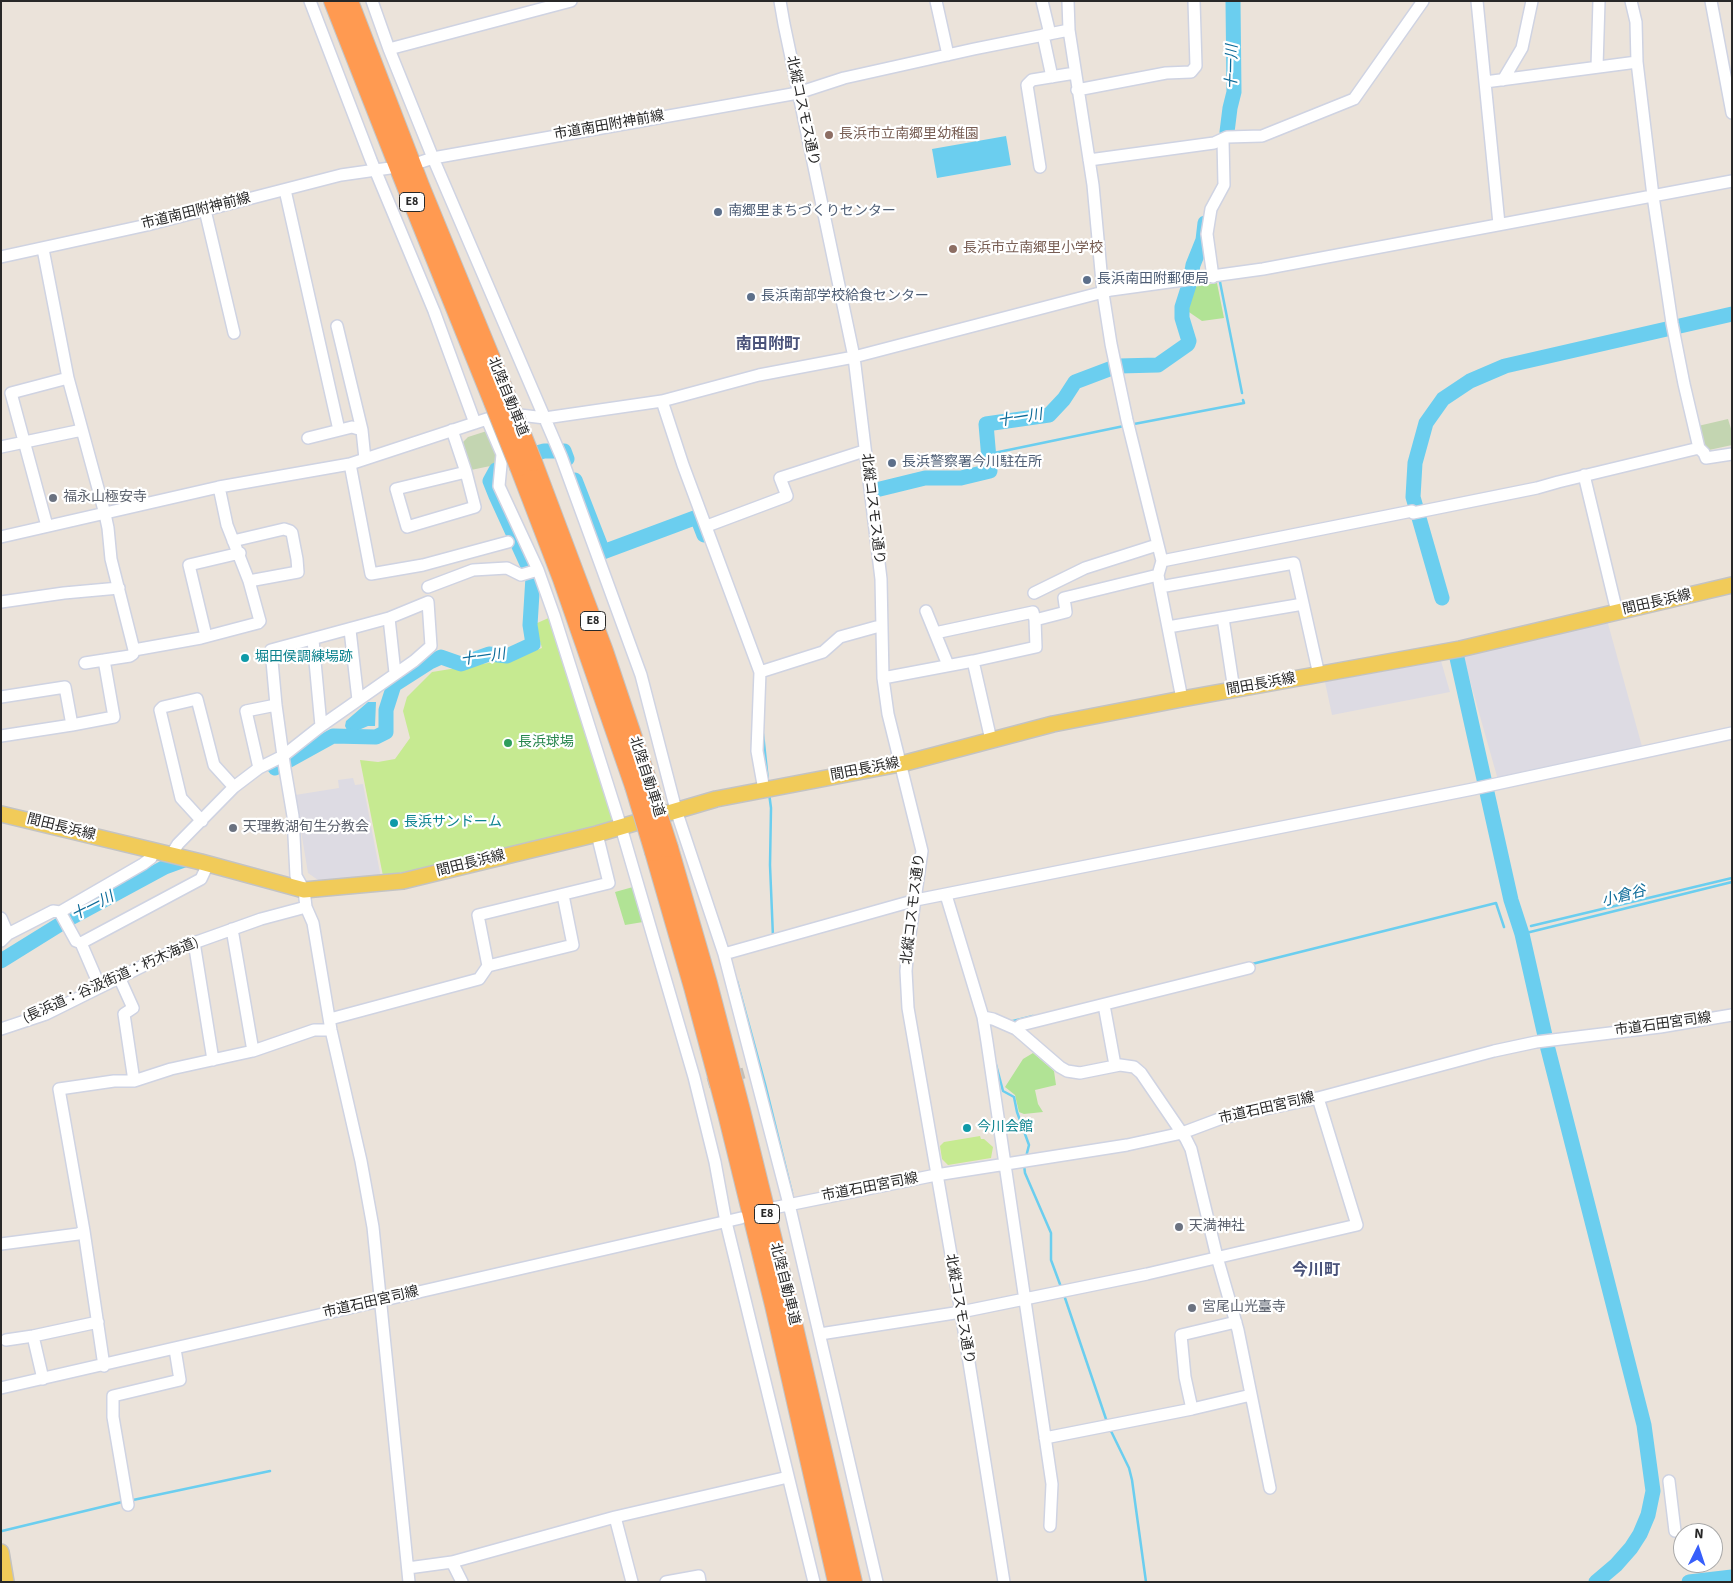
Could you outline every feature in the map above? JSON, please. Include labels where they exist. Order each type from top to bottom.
[{"type":"highway","name":"北陸自動車道","points":[[333,1],[408,194],[500,399]]},
{"type":"highway","name":"北陸自動車道","points":[[349,1],[422,188],[526,465],[562,580],[641,784],[708,983],[793,1320],[853,1582]]},
{"type":"highway","name":"北陸自動車道","points":[[662,850],[693,986],[774,1305],[837,1582]]},
{"type":"main road","name":"間田長浜線","points":[[1,814],[154,851],[172,853],[304,890],[403,881],[597,834],[716,800],[901,763],[1053,724],[1460,649],[1732,585]]},
{"type":"main road","points":[[1,1552],[6,1582]]},
{"type":"street","points":[[310,1],[375,170],[434,311],[475,423]]},
{"type":"street","points":[[372,1],[389,49],[433,158],[545,418],[641,675],[676,810],[724,954],[749,1071],[789,1204],[877,1582]]},
{"type":"street","points":[[389,49],[570,1]]},
{"type":"street","name":"北縦コスモス通り","points":[[780,1],[854,357],[881,579],[883,678],[888,714],[922,851],[906,971],[908,1008],[1004,1582]]},
{"type":"street","points":[[936,1],[948,55]]},
{"type":"street","points":[[1042,1],[1052,77]]},
{"type":"street","points":[[1068,1],[1069,30],[1077,90],[1093,185],[1103,293],[1116,366],[1162,561],[1158,575],[1182,699]]},
{"type":"street","points":[[1077,90],[1166,73],[1191,72],[1196,66],[1194,1]]},
{"type":"street","points":[[1089,160],[1214,143],[1227,137],[1262,136],[1354,99],[1423,1]]},
{"type":"street","points":[[1477,1],[1499,224]]},
{"type":"street","points":[[1503,80],[1522,48],[1532,1]]},
{"type":"street","points":[[1597,67],[1599,1]]},
{"type":"street","points":[[1631,1],[1636,22],[1637,62],[1653,196],[1673,327],[1699,448],[1706,458],[1732,454]]},
{"type":"street","points":[[1711,1],[1732,113]]},
{"type":"street","name":"市道南田附神前線","points":[[421,162],[433,158],[798,93],[844,78],[1069,30]]},
{"type":"street","points":[[1485,82],[1637,62]]},
{"type":"street","points":[[1040,167],[1027,85],[1032,80],[1075,73]]},
{"type":"street","points":[[1213,277],[1207,234],[1211,209],[1224,185],[1223,140]]},
{"type":"street","name":"市道南田附神前線","points":[[1,257],[43,249],[205,210],[341,175],[390,168]]},
{"type":"street","points":[[1,536],[219,488],[350,464],[488,419],[520,415],[545,418],[662,401],[759,375],[854,357],[1119,289],[1213,277],[1732,181]]},
{"type":"street","points":[[285,190],[339,430]]},
{"type":"street","points":[[205,210],[234,333]]},
{"type":"street","points":[[43,249],[68,378],[105,514],[111,559],[134,650]]},
{"type":"street","points":[[338,326],[362,430],[366,459]]},
{"type":"street","points":[[47,526],[11,393],[68,378]]},
{"type":"street","points":[[662,401],[683,465],[760,672],[758,751],[764,790]]},
{"type":"street","points":[[488,419],[502,454],[499,486],[533,572],[621,827],[702,1085],[726,1222],[814,1582]]},
{"type":"street","points":[[308,438],[352,427],[362,430]]},
{"type":"street","points":[[1,447],[82,430]]},
{"type":"street","points":[[452,430],[466,472],[475,508],[407,527],[396,489],[466,472]]},
{"type":"street","points":[[1162,561],[1538,488],[1699,448]]},
{"type":"street","points":[[707,526],[787,496],[780,478],[864,451]]},
{"type":"street","points":[[350,464],[371,574],[423,565],[508,542]]},
{"type":"street","points":[[1584,476],[1617,612]]},
{"type":"street","points":[[84,663],[130,656],[134,650],[202,638],[259,622],[261,617],[240,554],[227,524],[219,488]]},
{"type":"street","points":[[233,541],[284,530],[292,533],[298,572],[249,581]]},
{"type":"street","points":[[1034,593],[1085,568],[1157,545]]},
{"type":"street","points":[[206,636],[189,565],[240,554]]},
{"type":"street","points":[[1160,587],[1294,563],[1319,675]]},
{"type":"street","points":[[172,853],[178,844],[234,787],[259,768],[283,756],[321,726],[414,661],[431,646],[428,587],[423,565]]},
{"type":"street","points":[[428,587],[473,570],[507,568],[521,576],[533,572]]},
{"type":"street","points":[[1035,620],[1066,612],[1064,598],[1158,575]]},
{"type":"street","points":[[1,602],[64,593],[119,588]]},
{"type":"street","points":[[409,1582],[373,1227],[361,1161],[330,1024],[313,923],[306,907],[304,890],[296,876],[293,816],[276,706],[271,650],[350,630],[389,618],[428,602]]},
{"type":"street","points":[[1168,627],[1303,604]]},
{"type":"street","points":[[926,611],[948,665]]},
{"type":"street","points":[[883,678],[1036,647],[1033,612],[935,634]]},
{"type":"street","points":[[389,618],[396,673]]},
{"type":"street","points":[[1223,618],[1234,690]]},
{"type":"street","points":[[760,672],[824,652],[840,637],[882,627]]},
{"type":"street","points":[[350,630],[358,700]]},
{"type":"street","points":[[313,640],[321,726]]},
{"type":"street","points":[[1,736],[114,717],[104,660]]},
{"type":"street","points":[[973,661],[991,740]]},
{"type":"street","points":[[1,697],[65,687],[72,725]]},
{"type":"street","points":[[202,821],[181,798],[160,710],[162,707],[197,699],[214,766],[234,787]]},
{"type":"street","points":[[259,768],[246,711],[276,706]]},
{"type":"street","points":[[724,954],[916,900],[1478,788],[1732,733]]},
{"type":"street","points":[[488,966],[478,916],[608,883],[597,834]]},
{"type":"street","points":[[1,918],[5,937],[53,911],[60,912],[143,864],[151,858],[154,851]]},
{"type":"street","points":[[81,943],[201,879],[204,863]]},
{"type":"street","points":[[104,1366],[84,1231],[59,1089],[114,1081],[134,1081],[171,1069],[253,1051],[330,1024],[479,979],[488,966],[573,945],[563,895]]},
{"type":"street","points":[[946,895],[983,1017],[1052,1484],[1050,1526]]},
{"type":"street","name":"(長浜道：谷汲街道：朽木海道)","points":[[1,1029],[46,1014],[177,948],[260,919],[306,907]]},
{"type":"street","points":[[60,912],[76,941],[81,943],[100,987]]},
{"type":"street","points":[[232,929],[253,1051]]},
{"type":"street","points":[[194,942],[213,1060]]},
{"type":"street","points":[[1016,1029],[1021,1025],[1249,968]]},
{"type":"street","points":[[119,976],[133,1008],[124,1014],[134,1081]]},
{"type":"street","points":[[1104,1005],[1115,1065]]},
{"type":"street","name":"市道石田宮司線","points":[[773,1208],[936,1174],[1127,1145],[1182,1133],[1222,1118],[1318,1098],[1494,1051],[1553,1040],[1660,1027],[1732,1015]]},
{"type":"street","points":[[983,1017],[1016,1029],[1067,1071],[1080,1073],[1115,1065],[1129,1066],[1141,1073],[1182,1133],[1191,1149],[1217,1257],[1236,1322],[1270,1488]]},
{"type":"street","points":[[820,1334],[960,1312],[1147,1274],[1357,1225],[1318,1098]]},
{"type":"street","name":"市道石田宮司線","points":[[1,1388],[104,1366],[740,1218]]},
{"type":"street","points":[[1,1244],[78,1234],[84,1231]]},
{"type":"street","points":[[6,1340],[98,1322]]},
{"type":"street","points":[[1192,1409],[1185,1377],[1181,1334],[1236,1322]]},
{"type":"street","points":[[33,1336],[43,1379]]},
{"type":"street","points":[[128,1505],[113,1417],[113,1396],[180,1380],[174,1349]]},
{"type":"street","points":[[1045,1438],[1192,1409],[1251,1395]]},
{"type":"street","points":[[408,1568],[452,1562],[615,1517],[788,1478]]},
{"type":"street","points":[[1669,1481],[1674,1523]]},
{"type":"street","points":[[615,1517],[632,1582]]},
{"type":"street","points":[[452,1562],[462,1582]]},
{"type":"street","points":[[666,1582],[699,1576],[700,1582]]},
{"type":"shaded area","points":[[1607,620],[1643,750],[1498,780],[1463,656]]},
{"type":"shaded area","points":[[1441,661],[1450,692],[1332,715],[1325,682]]},
{"type":"shaded area","points":[[353,778],[355,785],[363,784],[381,878],[318,880],[308,873],[295,795],[339,788],[338,780]]},
{"type":"green space","points":[[1217,283],[1224,318],[1202,321],[1186,310],[1194,287]]},
{"type":"green space","points":[[1728,419],[1732,432],[1732,445],[1709,450],[1703,448],[1698,426]]},
{"type":"green space","points":[[490,430],[500,464],[471,470],[463,442],[468,437]]},
{"type":"green space","points":[[553,616],[623,821],[450,863],[383,876],[360,760],[378,762],[395,759],[410,738],[403,711],[407,697],[432,672],[513,659],[542,648],[535,624]]},
{"type":"green space","points":[[633,887],[643,922],[625,925],[615,892]]},
{"type":"green space","points":[[1033,1053],[1054,1071],[1056,1085],[1035,1090],[1038,1104],[1043,1112],[1024,1114],[1019,1112],[1015,1095],[1005,1087],[1023,1059]]},
{"type":"green space","points":[[980,1136],[981,1139],[984,1139],[993,1147],[991,1158],[948,1165],[942,1159],[940,1146],[944,1142]]},
{"type":"water","points":[[1006,136],[1011,165],[937,178],[932,149]]},
{"type":"water","points":[[368,702],[376,702],[375,726],[368,726],[354,732],[348,732],[345,726],[346,721]]},
{"type":"waterway","name":"十一川","points":[[1227,132],[1234,92],[1233,1]]},
{"type":"waterway","name":"十一川","points":[[1191,276],[1193,265],[1203,240],[1205,223]]},
{"type":"waterway","points":[[1220,282],[1242,393]]},
{"type":"waterway","name":"十一川","points":[[880,489],[925,478],[961,478],[990,471],[986,424],[1049,415],[1064,399],[1075,382],[1112,368],[1119,366],[1158,365],[1188,344],[1189,341],[1182,318],[1182,307],[1189,285]]},
{"type":"waterway","points":[[1442,598],[1413,497],[1415,463],[1426,423],[1443,399],[1470,381],[1505,366],[1732,314]]},
{"type":"waterway","points":[[1134,424],[1244,403],[1243,400]]},
{"type":"waterway","points":[[989,454],[1124,426]]},
{"type":"waterway","name":"十一川","points":[[519,458],[544,451],[564,451],[567,459]]},
{"type":"waterway","name":"十一川","points":[[275,768],[333,736],[376,737],[386,732],[386,710],[394,685],[430,662],[441,657],[461,664],[489,654],[507,656],[533,644],[530,625],[533,577],[490,481],[496,470]]},
{"type":"waterway","name":"十一川","points":[[575,480],[603,552],[697,517],[704,535]]},
{"type":"waterway","points":[[1457,658],[1511,900],[1522,934],[1548,1049],[1644,1425],[1653,1491],[1648,1515],[1640,1534],[1631,1548],[1616,1565],[1596,1582]]},
{"type":"waterway","points":[[763,734],[768,781]]},
{"type":"waterway","points":[[769,793],[771,808],[770,865],[773,937]]},
{"type":"waterway","name":"十一川","points":[[1,961],[67,920],[165,867],[187,859]]},
{"type":"waterway","points":[[1531,926],[1732,878]]},
{"type":"waterway","name":"小倉谷","points":[[1522,934],[1732,882]]},
{"type":"waterway","points":[[1252,964],[1496,903],[1504,927]]},
{"type":"waterway","points":[[737,981],[792,1193]]},
{"type":"waterway","points":[[1009,1022],[1033,1016]]},
{"type":"waterway","points":[[995,1061],[1003,1091],[1014,1097],[1017,1112],[1029,1145],[1026,1157]]},
{"type":"waterway","points":[[1024,1165],[1025,1173],[1051,1233],[1051,1260],[1061,1287]]},
{"type":"waterway","points":[[1064,1295],[1107,1422]]},
{"type":"waterway","points":[[1110,1429],[1129,1468],[1132,1480],[1146,1582]]},
{"type":"waterway","points":[[133,1500],[270,1471]]},
{"type":"waterway","points":[[2,1531],[122,1502]]},
{"type":"waterway","points":[[1689,1582],[1732,1577]]},
{"type":"tunnel","points":[[708,1083],[744,1073]]},
{"type":"place","name":"長浜市立南郷里幼稚園","points":[[829,135]]},
{"type":"place","name":"南郷里まちづくりセンター","points":[[718,212]]},
{"type":"place","name":"長浜市立南郷里小学校","points":[[953,249]]},
{"type":"place","name":"長浜南田附郵便局","points":[[1087,280]]},
{"type":"place","name":"長浜南部学校給食センター","points":[[751,297]]},
{"type":"place","name":"長浜警察署今川駐在所","points":[[892,463]]},
{"type":"place","name":"福永山極安寺","points":[[53,498]]},
{"type":"place","name":"堀田侯調練場跡","points":[[245,658]]},
{"type":"place","name":"長浜球場","points":[[508,743]]},
{"type":"place","name":"長浜サンドーム","points":[[394,823]]},
{"type":"place","name":"天理教湖旬生分教会","points":[[233,828]]},
{"type":"place","name":"今川会館","points":[[967,1128]]},
{"type":"place","name":"天満神社","points":[[1179,1227]]},
{"type":"place","name":"宮尾山光臺寺","points":[[1192,1308]]},
{"type":"district","name":"南田附町","points":[[768,345]]},
{"type":"district","name":"今川町","points":[[1316,1271]]}]
